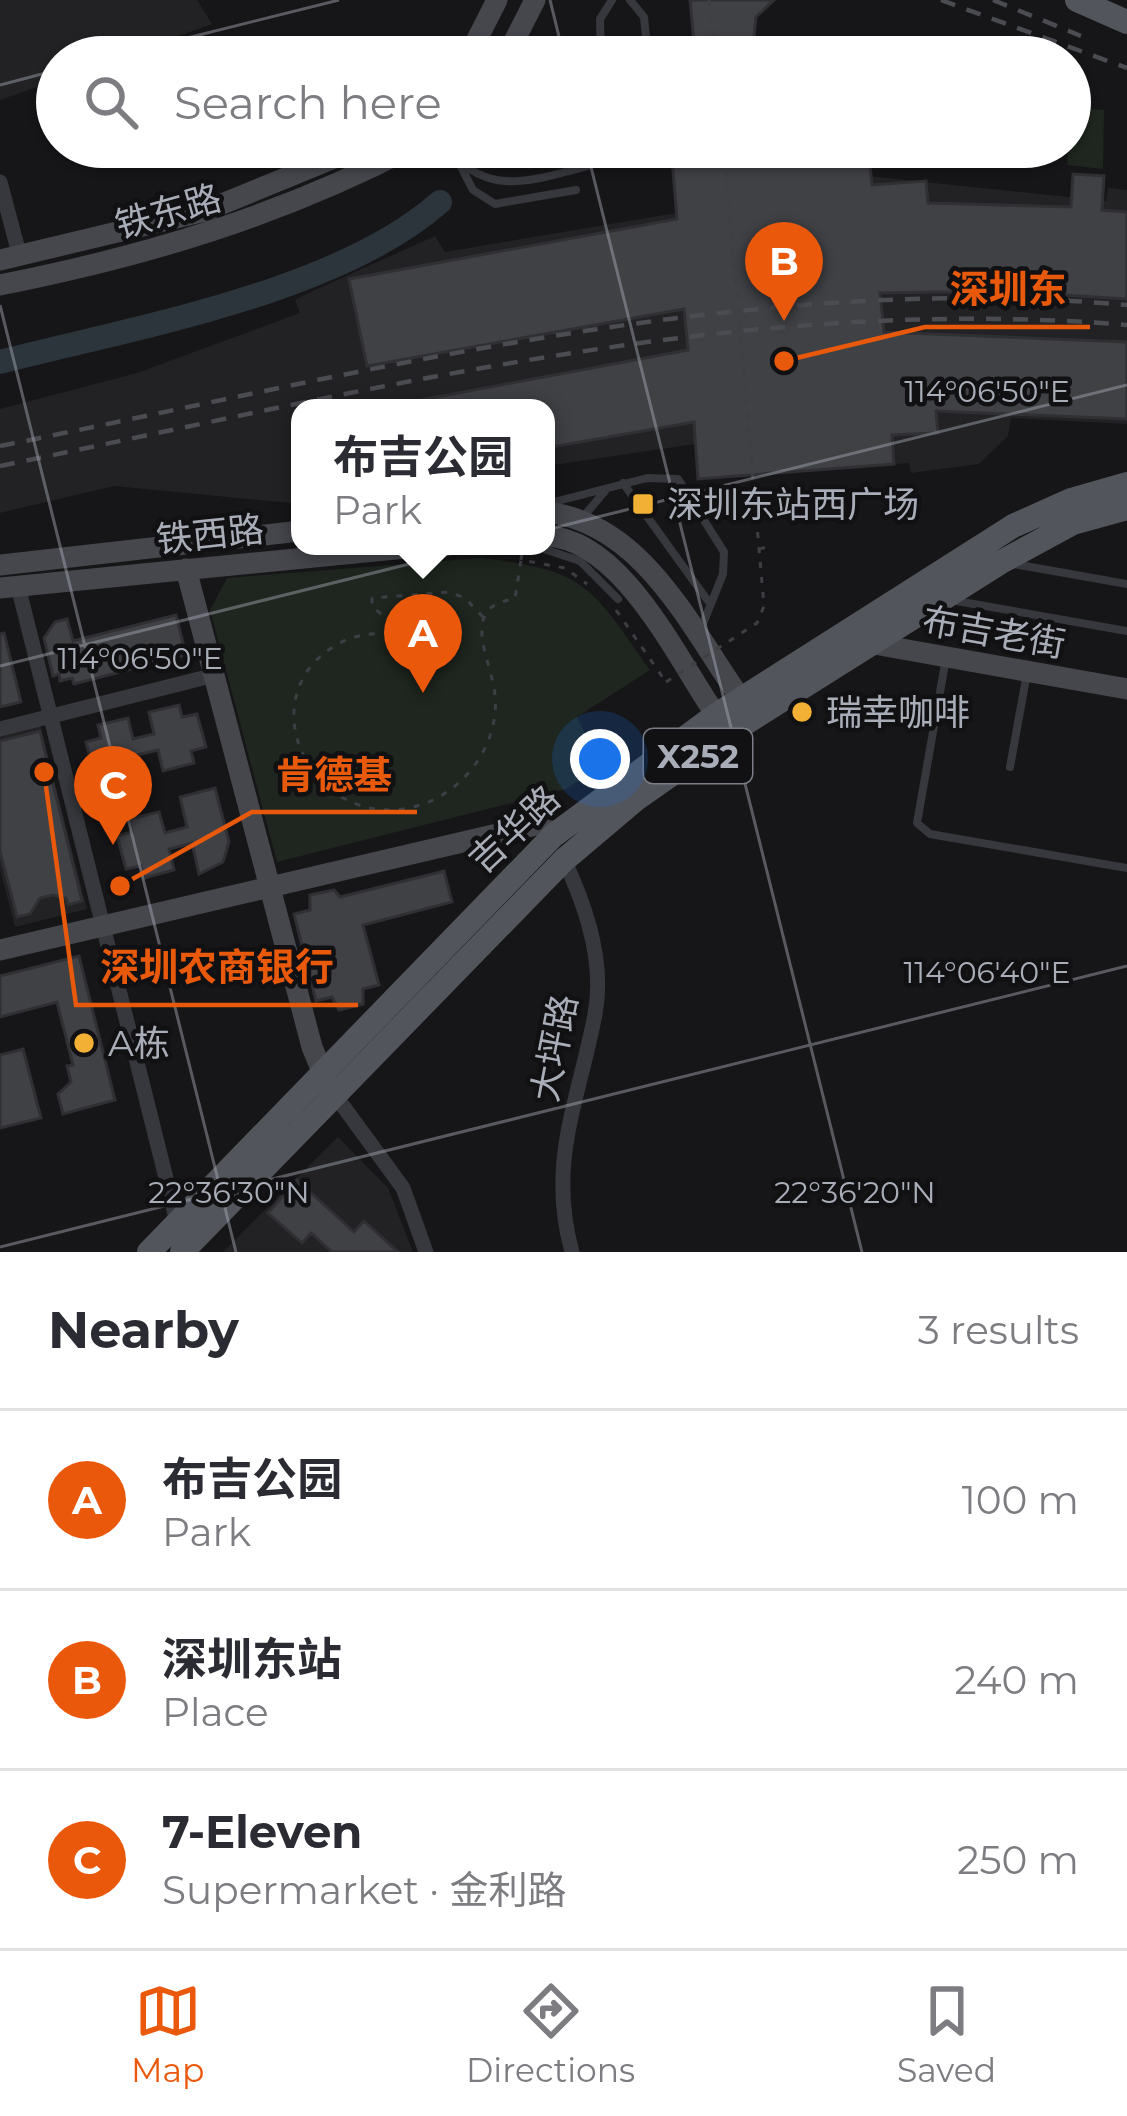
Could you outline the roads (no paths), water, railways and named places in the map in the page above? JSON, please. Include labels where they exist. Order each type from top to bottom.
[{"type":"main road","points":[[479,36],[497,0]]},
{"type":"main road","points":[[517,36],[536,0]]},
{"type":"main road","points":[[1077,0],[1127,22]]},
{"type":"main road","name":"铁东路","points":[[10,258],[206,211],[310,168]]},
{"type":"main road","name":"铁东路","points":[[0,284],[130,258],[213,234],[369,168]]},
{"type":"main road","name":"吉华路","points":[[148,1252],[564,860],[635,800],[1013,526],[1071,500],[1127,484]]},
{"type":"main road","name":"吉华路","points":[[182,1252],[554,835],[741,699],[942,598],[1072,524],[1127,508]]},
{"type":"main road","points":[[555,514],[636,555],[741,699]]},
{"type":"main road","points":[[555,534],[579,530]]},
{"type":"main road","points":[[579,530],[614,567],[716,715]]},
{"type":"main road","name":"铁西路","points":[[9,587],[48,571],[291,532]]},
{"type":"main road","name":"铁西路","points":[[0,565],[48,571],[186,569],[332,555]]},
{"type":"main road","points":[[186,569],[327,1085]]},
{"type":"main road","name":"布吉老街","points":[[866,634],[946,657],[1127,689]]},
{"type":"main road","points":[[0,950],[540,824],[554,835]]},
{"type":"street","points":[[0,182],[10,258]]},
{"type":"street","points":[[9,587],[50,716],[178,1222]]},
{"type":"street","points":[[0,729],[215,675]]},
{"type":"street","name":"大坪路","points":[[564,860],[588,920],[598,975],[596,1011],[560,1164],[559,1192],[572,1252]]},
{"type":"street","points":[[327,1085],[403,1188],[426,1252]]},
{"type":"lane","points":[[600,36],[600,19],[612,0]]},
{"type":"lane","points":[[630,0],[644,16],[646,36]]},
{"type":"lane","points":[[461,168],[473,190],[495,204],[576,190]]},
{"type":"lane","points":[[466,168],[494,183],[517,184],[579,168]]},
{"type":"lane","points":[[555,505],[623,483],[667,476],[686,488],[724,552],[723,574],[702,620],[707,651]]},
{"type":"lane","points":[[579,530],[597,498],[623,483]]},
{"type":"lane","points":[[623,483],[708,601]]},
{"type":"lane","points":[[555,552],[580,561],[614,601]]},
{"type":"lane","points":[[1001,562],[1127,584]]},
{"type":"lane","points":[[942,598],[1127,631]]},
{"type":"lane","points":[[946,657],[916,823],[930,834],[1127,868]]},
{"type":"lane","points":[[1010,767],[1028,671]]},
{"type":"waterway","points":[[0,362],[290,284],[397,234],[440,202]]},
{"type":"railway","points":[[941,0],[1039,36]]},
{"type":"railway","points":[[993,0],[1081,36]]},
{"type":"railway","points":[[1091,55],[1127,68]]},
{"type":"railway","points":[[0,446],[419,360],[700,315],[842,302],[984,298],[1127,305]]},
{"type":"railway","points":[[320,399],[559,355],[841,323],[984,319],[1127,325]]},
{"type":"railway","points":[[0,466],[291,405]]},
{"type":"place","name":"深圳东站","points":[[784,321]]},
{"type":"place","name":"深圳东","points":[[784,361]]},
{"type":"place","name":"深圳东站西广场","points":[[643,504]]},
{"type":"place","name":"布吉公园","points":[[423,693]]},
{"type":"place","name":"瑞幸咖啡","points":[[802,712]]},
{"type":"place","name":"深圳农商银行","points":[[44,772]]},
{"type":"place","name":"7-Eleven","points":[[113,845]]},
{"type":"place","name":"肯德基","points":[[120,886]]},
{"type":"place","name":"A栋","points":[[84,1043]]}]
